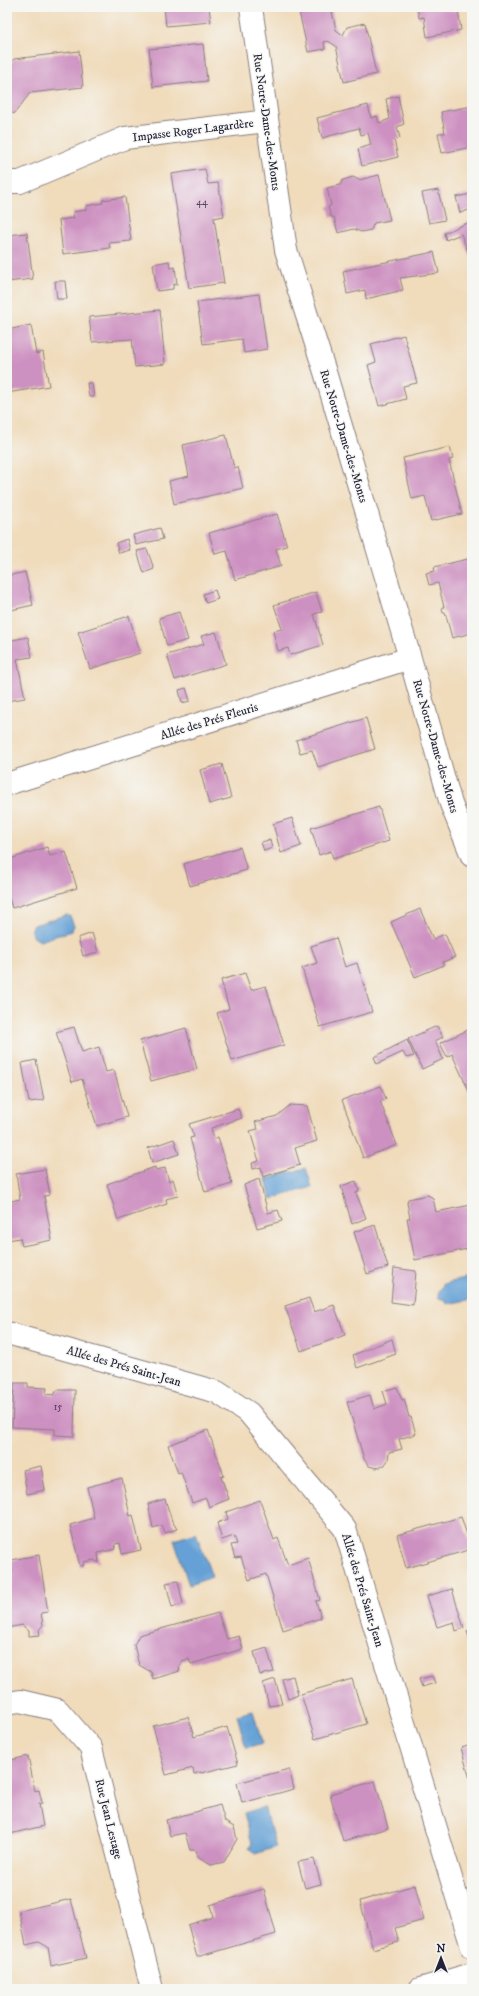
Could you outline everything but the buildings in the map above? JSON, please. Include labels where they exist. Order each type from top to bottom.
[{"type":"street","name":"Rue Notre-Dame-des-Monts","points":[[251,7],[286,250],[327,379],[410,658],[451,804],[472,856]]},
{"type":"street","name":"Impasse Roger Lagardère","points":[[7,182],[20,182],[125,138],[267,121]]},
{"type":"street","name":"Allée des Prés Fleuris","points":[[7,784],[410,658]]},
{"type":"street","name":"Allée des Prés Saint-Jean","points":[[7,1333],[217,1392],[249,1413],[345,1529],[472,1947]]},
{"type":"street","name":"Rue Jean Lestage","points":[[7,1703],[20,1701],[58,1710],[91,1748],[152,1989]]},
{"type":"street","points":[[420,1989],[472,1974]]},
{"type":"water","points":[[66,915],[70,916],[74,926],[71,931],[40,941],[32,936],[31,931],[34,925]]},
{"type":"water","points":[[306,1168],[312,1187],[271,1199],[266,1179]]},
{"type":"water","points":[[472,1277],[472,1299],[447,1304],[446,1300],[439,1298],[438,1294],[440,1289],[443,1287],[443,1284]]},
{"type":"water","points":[[196,1533],[212,1577],[189,1585],[174,1540]]},
{"type":"water","points":[[253,1711],[262,1743],[246,1748],[237,1715]]},
{"type":"water","points":[[264,1807],[276,1847],[255,1854],[249,1848],[252,1843],[244,1813]]}]
